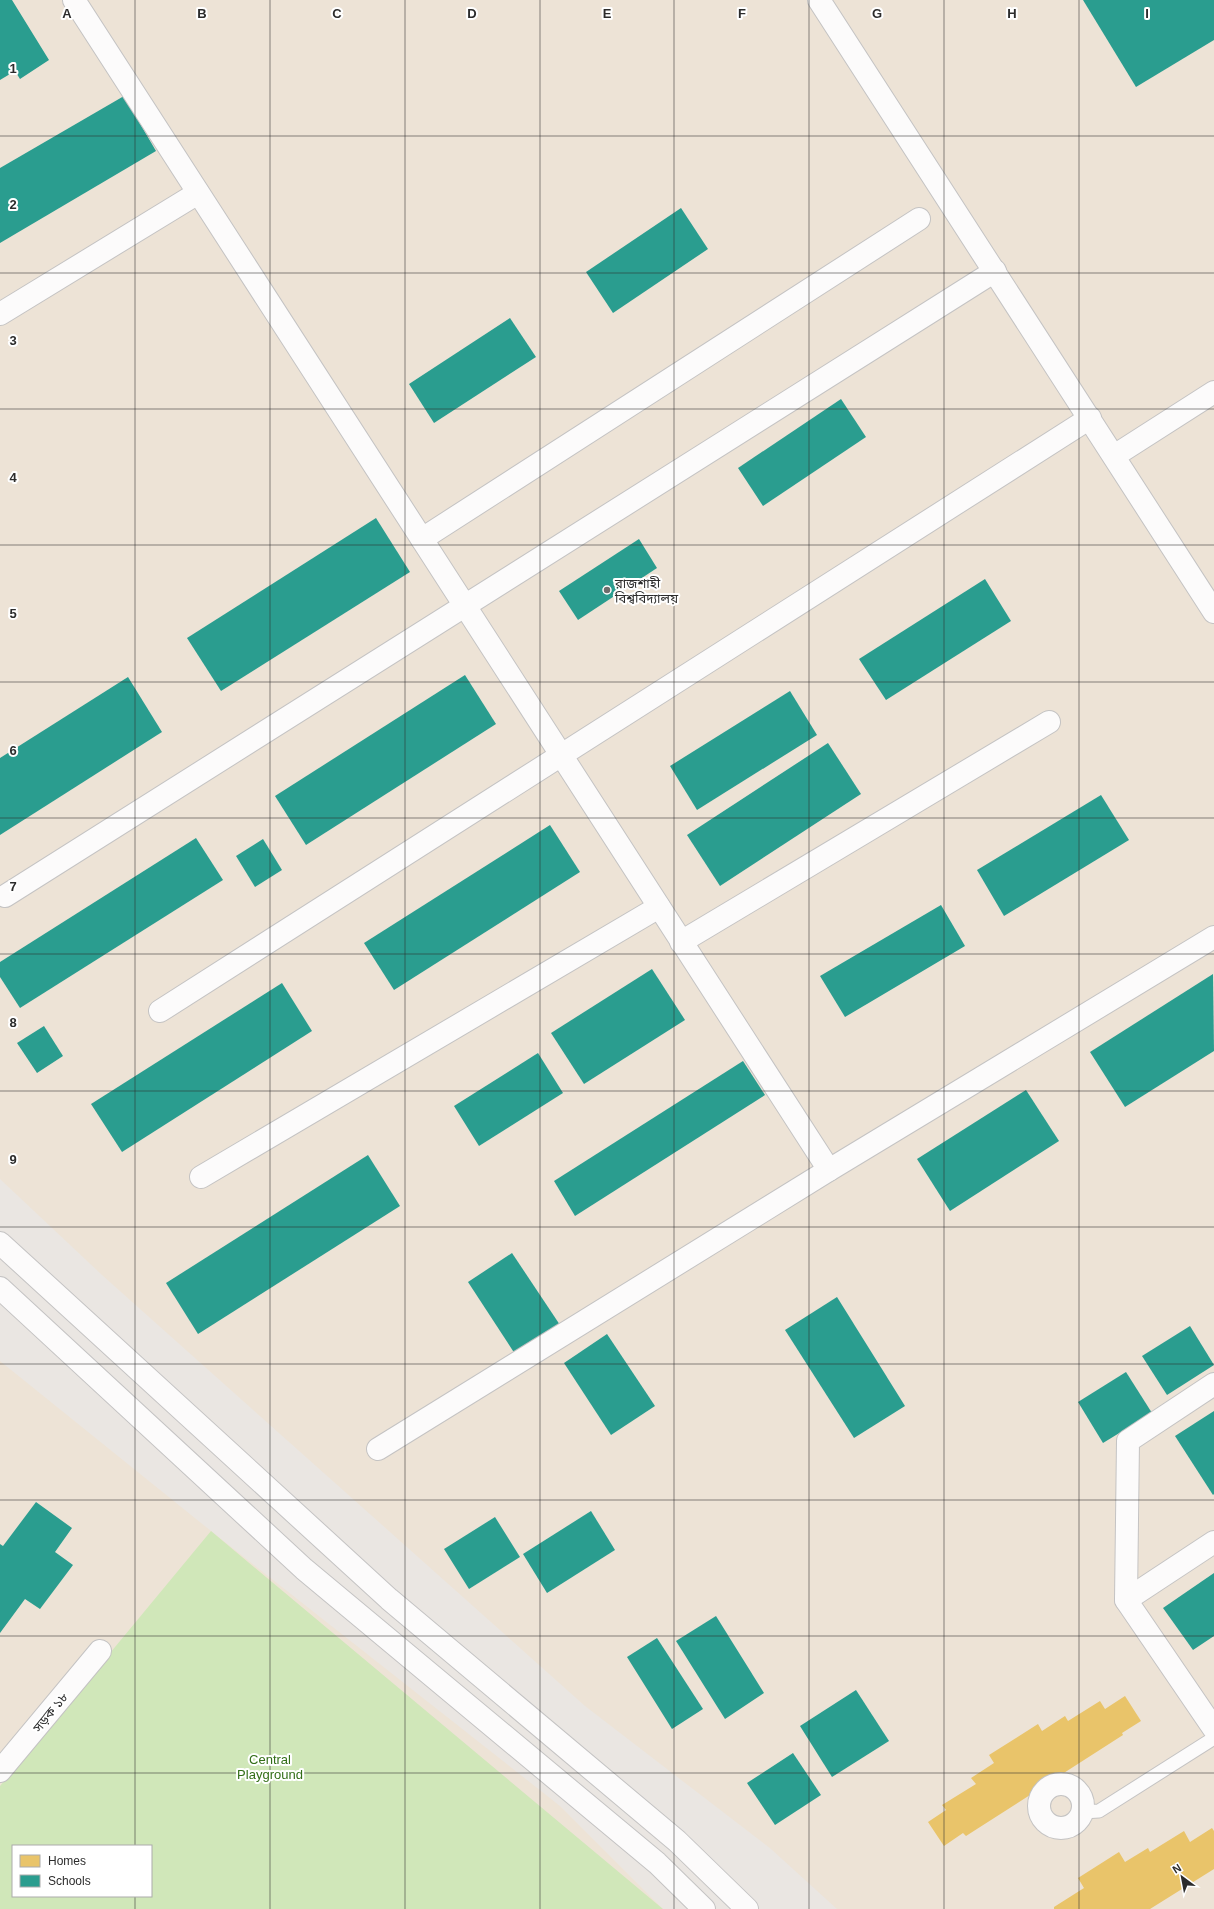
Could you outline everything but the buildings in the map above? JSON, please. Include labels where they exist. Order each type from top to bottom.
[{"type":"street","points":[[74,0],[829,1170]]},
{"type":"street","points":[[819,0],[1214,612]]},
{"type":"street","points":[[0,314],[198,193]]},
{"type":"street","points":[[422,538],[918,219]]},
{"type":"street","points":[[5,896],[995,271]]},
{"type":"street","points":[[1114,456],[1214,392]]},
{"type":"street","points":[[160,1012],[1090,418]]},
{"type":"street","points":[[681,942],[1049,722]]},
{"type":"street","points":[[201,1177],[659,907]]},
{"type":"street","points":[[378,1449],[829,1170],[1214,937]]},
{"type":"street","points":[[0,1243],[388,1599],[677,1841],[747,1909]]},
{"type":"street","points":[[0,1288],[304,1568],[657,1863],[704,1909]]},
{"type":"street","points":[[1214,1384],[1128,1441],[1126,1600],[1214,1729]]},
{"type":"street","points":[[1126,1600],[1214,1542]]},
{"type":"street","name":"সড়ক ১৮","points":[[0,1771],[100,1651]]},
{"type":"lane","points":[[1082,1812],[1099,1810],[1214,1738]]},
{"type":"shaded area","name":"রাজশাহী বিশ্ববিদ্যালয়","points":[[0,0],[1214,0],[1214,1909],[837,1909],[771,1849],[585,1706],[102,1275],[0,1179]]},
{"type":"shaded area","name":"Central Playground","points":[[0,1361],[211,1531],[560,1806],[663,1909],[0,1909]]},
{"type":"green space","name":"Central Playground","points":[[211,1531],[663,1909],[0,1909],[0,1786]]},
{"type":"place","name":"রাজশাহী বিশ্ববিদ্যালয়","points":[[607,590]]}]
